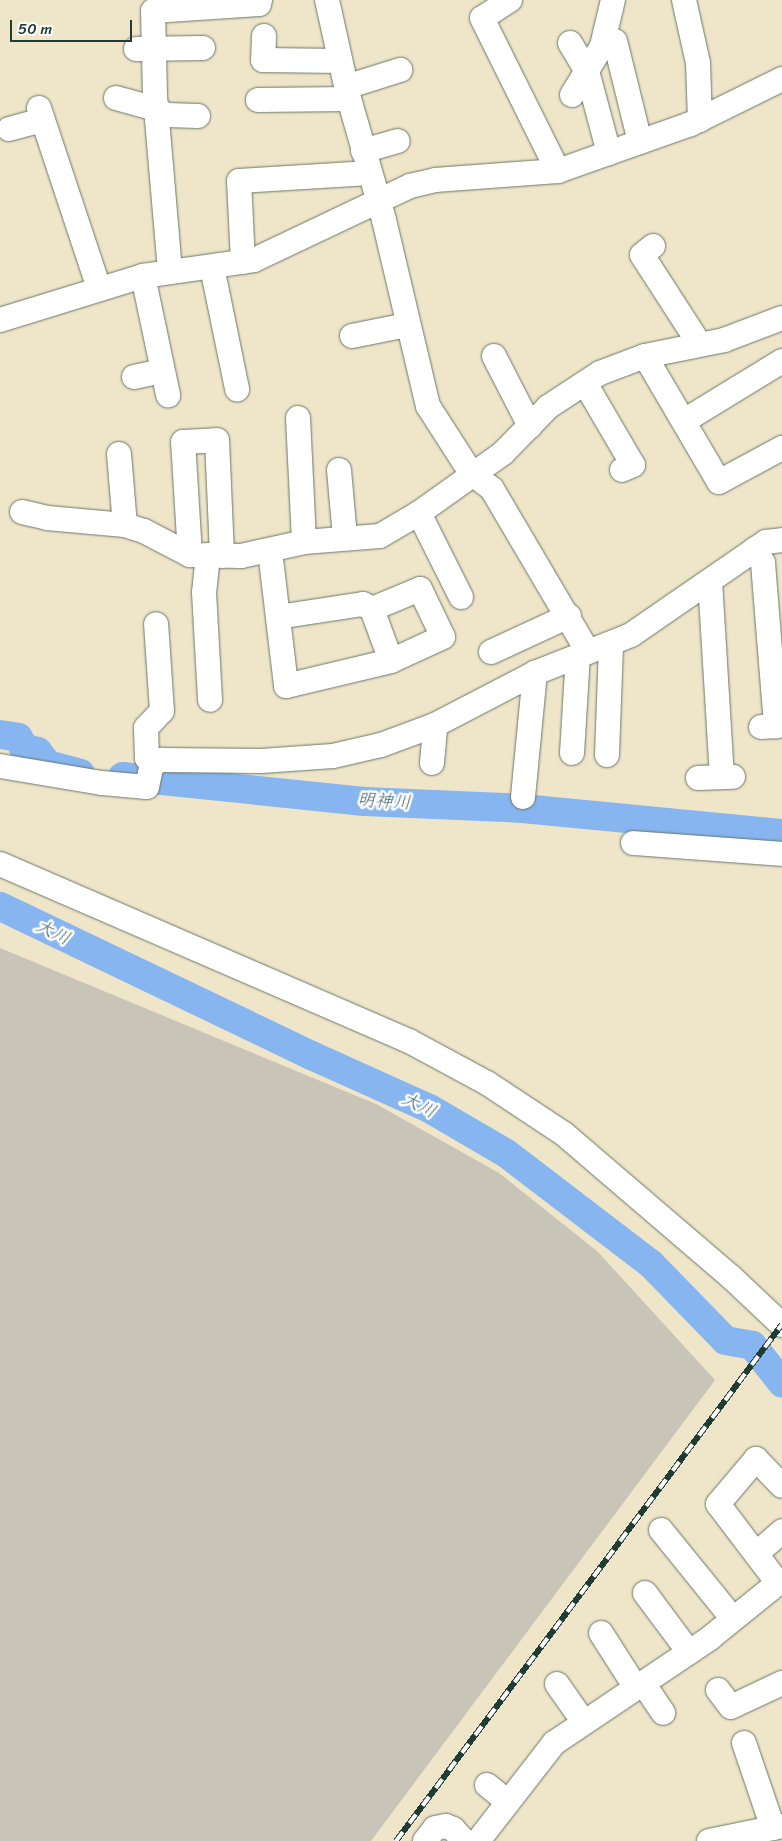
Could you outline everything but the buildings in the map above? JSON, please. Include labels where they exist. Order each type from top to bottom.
[{"type":"street","points":[[170,271],[156,109],[145,50],[152,5],[260,4],[260,0]]},
{"type":"street","points":[[327,0],[340,61],[379,202],[406,325],[428,406],[471,473],[492,489],[569,616],[583,654],[572,753]]},
{"type":"street","points":[[510,0],[482,18],[558,171]]},
{"type":"street","points":[[572,95],[602,46],[613,0]]},
{"type":"street","points":[[684,0],[698,63],[700,120]]},
{"type":"street","points":[[264,36],[263,60],[340,61]]},
{"type":"street","points":[[616,41],[640,142]]},
{"type":"street","points":[[570,43],[587,71],[609,153]]},
{"type":"street","points":[[145,50],[203,48]]},
{"type":"street","points":[[258,100],[348,93],[400,70]]},
{"type":"street","points":[[0,320],[98,288],[143,276],[243,262],[379,202],[410,186],[435,180],[558,171],[700,120],[782,79]]},
{"type":"street","points":[[116,98],[156,109],[167,115],[198,116]]},
{"type":"street","points":[[9,129],[41,114],[98,288]]},
{"type":"street","points":[[243,262],[239,182],[367,162],[398,141]]},
{"type":"street","points":[[653,246],[642,255],[699,344]]},
{"type":"street","points":[[212,267],[237,389]]},
{"type":"street","points":[[143,276],[168,395]]},
{"type":"street","points":[[22,512],[47,518],[126,525],[206,555],[270,551],[304,542],[389,533],[471,473],[503,453],[548,407],[600,373],[645,356],[724,340],[782,318]]},
{"type":"street","points":[[352,336],[406,325]]},
{"type":"street","points":[[494,356],[530,426]]},
{"type":"street","points":[[645,356],[719,482],[782,448]]},
{"type":"street","points":[[684,421],[782,361]]},
{"type":"street","points":[[134,377],[162,371]]},
{"type":"street","points":[[585,383],[633,464],[622,470]]},
{"type":"street","points":[[298,418],[304,542]]},
{"type":"street","points":[[119,454],[126,525]]},
{"type":"street","points":[[339,470],[345,537]]},
{"type":"street","points":[[418,513],[461,596]]},
{"type":"street","points":[[151,772],[162,760],[261,761],[333,756],[381,745],[435,725],[536,673],[631,635],[766,542],[782,540]]},
{"type":"street","points":[[755,549],[763,563],[776,726],[761,727]]},
{"type":"street","points":[[270,551],[286,686],[391,661],[443,637],[420,589],[372,609]]},
{"type":"street","points":[[206,555],[204,592],[210,700]]},
{"type":"street","points":[[698,778],[728,777],[710,581]]},
{"type":"street","points":[[278,617],[363,604],[372,609],[391,661]]},
{"type":"street","points":[[491,652],[569,616]]},
{"type":"street","points":[[0,766],[102,783],[147,787],[151,772],[146,728],[162,711],[156,624]]},
{"type":"street","points":[[607,754],[611,644]]},
{"type":"street","points":[[523,797],[536,673]]},
{"type":"street","points":[[432,762],[435,725]]},
{"type":"street","points":[[633,843],[782,854]]},
{"type":"street","points":[[0,864],[409,1041],[487,1083],[564,1134],[731,1277],[782,1325]]},
{"type":"street","points":[[478,1841],[554,1743],[583,1721],[689,1652],[780,1582],[718,1504],[756,1459],[782,1486]]},
{"type":"street","points":[[661,1530],[733,1619]]},
{"type":"street","points":[[756,1554],[782,1531]]},
{"type":"street","points":[[645,1593],[689,1652]]},
{"type":"street","points":[[600,1633],[663,1713]]},
{"type":"street","points":[[718,1690],[731,1707],[782,1683]]},
{"type":"street","points":[[557,1684],[583,1721]]},
{"type":"street","points":[[709,1841],[777,1827],[743,1744]]},
{"type":"street","points":[[487,1785],[508,1802]]},
{"type":"street","points":[[425,1841],[435,1828],[446,1826],[453,1829],[464,1841]]},
{"type":"shaded area","points":[[0,948],[376,1104],[499,1173],[597,1251],[715,1380],[371,1841],[0,1841]]},
{"type":"waterway","name":"明神川","points":[[0,734],[18,737],[23,747],[37,751],[47,764],[80,773]]},
{"type":"waterway","name":"明神川","points":[[122,776],[364,801],[522,808],[782,833]]},
{"type":"waterway","name":"大川","points":[[0,906],[311,1055],[429,1108],[506,1153],[650,1263],[725,1340],[752,1345],[782,1383]]},
{"type":"railway","points":[[396,1841],[782,1324]]}]
